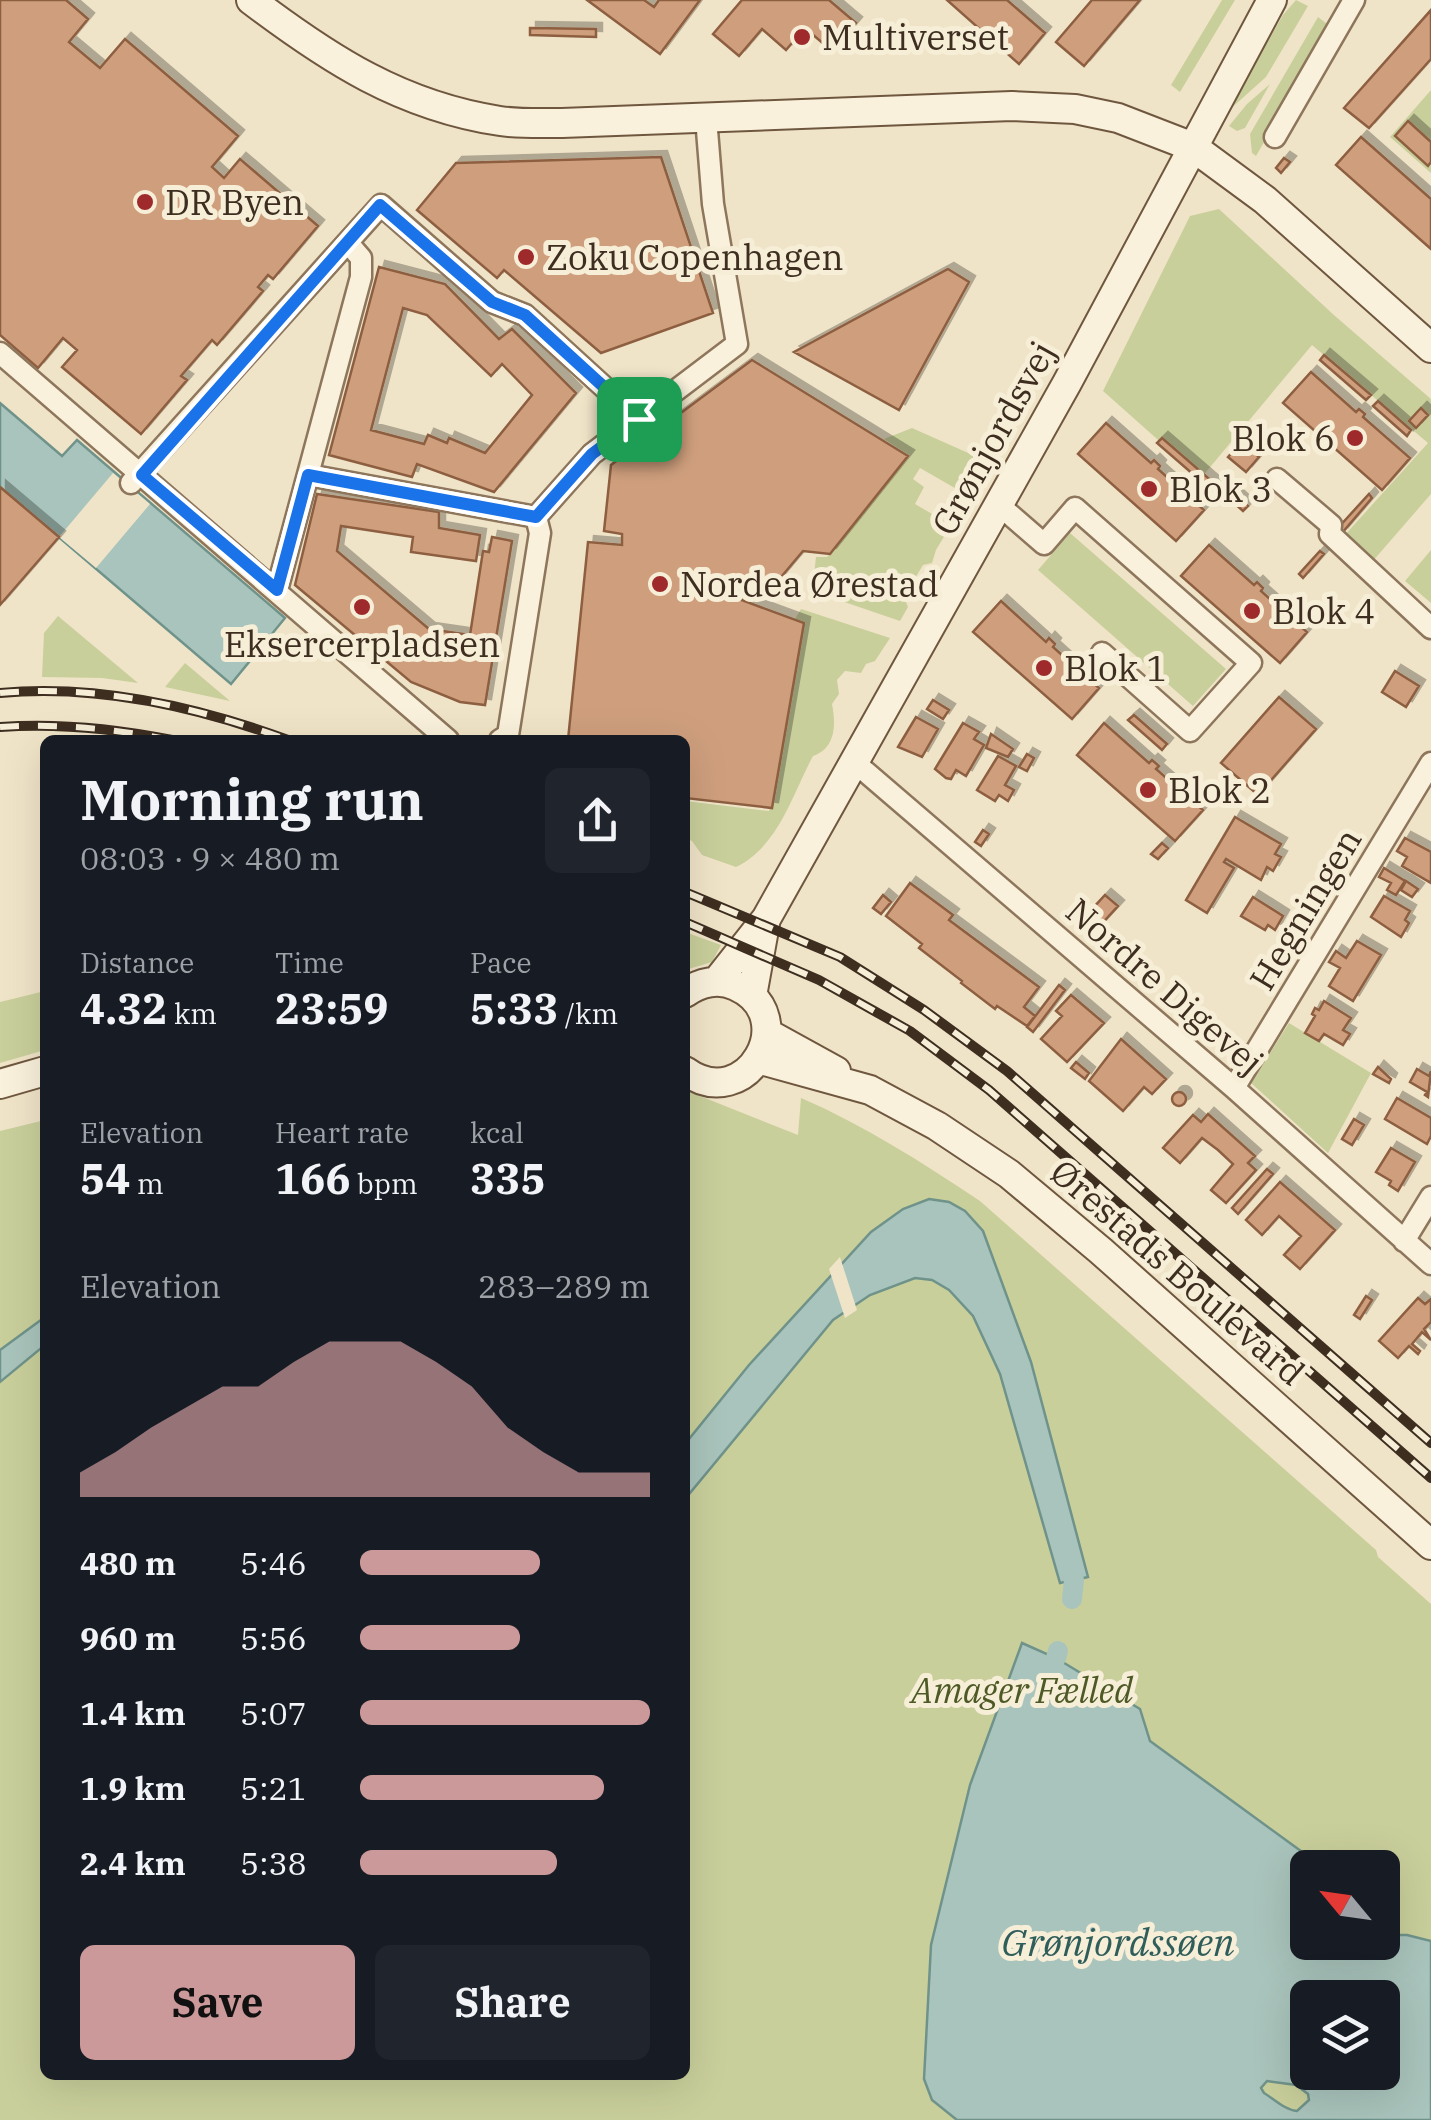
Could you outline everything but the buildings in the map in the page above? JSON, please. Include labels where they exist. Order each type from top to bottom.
[{"type":"street","points":[[251,0],[345,67],[384,87],[436,106],[501,122],[562,124],[1012,106],[1075,109],[1118,118],[1193,147],[1264,200],[1431,348]]},
{"type":"street","name":"Grønjordsvej","points":[[717,981],[766,919],[999,505],[1272,0]]},
{"type":"street","points":[[1275,137],[1354,0]]},
{"type":"street","points":[[536,517],[592,454],[737,344],[712,204],[706,118]]},
{"type":"street","points":[[137,479],[380,205],[492,302],[525,315],[639,419]]},
{"type":"street","points":[[277,590],[361,277],[361,258],[348,243]]},
{"type":"street","points":[[0,352],[112,448],[137,479],[277,590],[442,735]]},
{"type":"street","points":[[308,475],[536,517]]},
{"type":"street","points":[[1277,478],[1331,526],[1330,534],[1431,628]]},
{"type":"street","points":[[999,505],[1044,544],[1076,508],[1251,663],[1190,732],[1102,653]]},
{"type":"street","points":[[508,735],[540,533],[536,517]]},
{"type":"street","name":"Nordre Digevej","points":[[852,761],[1234,1088],[1431,1264]]},
{"type":"street","name":"Hegningen","points":[[1234,1088],[1431,764]]},
{"type":"street","name":"Grønjordsvej","points":[[752,996],[766,919]]},
{"type":"street","points":[[690,990],[717,981],[730,983],[752,996],[760,1007],[762,1046],[750,1069],[727,1081],[701,1080],[690,1074]]},
{"type":"street","name":"Ørestads Boulevard","points":[[762,1046],[821,1060],[855,1084],[937,1126],[1009,1174],[1116,1264],[1431,1545]]},
{"type":"street","points":[[0,1084],[40,1072]]},
{"type":"street","points":[[0,1097],[40,1092]]},
{"type":"street","points":[[1404,1241],[1431,1196]]},
{"type":"green space","points":[[1222,0],[1235,0],[1180,92],[1171,85]]},
{"type":"green space","points":[[1296,0],[1308,6],[1266,77],[1227,112],[1283,15]]},
{"type":"green space","points":[[1318,17],[1331,27],[1256,156],[1252,153],[1250,134]]},
{"type":"green space","points":[[1270,84],[1245,128],[1237,131],[1229,126],[1247,104]]},
{"type":"green space","points":[[1431,90],[1431,173],[1390,137]]},
{"type":"green space","points":[[1219,209],[1431,399],[1431,494],[1372,562],[1343,537],[1428,443],[1312,345],[1201,478],[1103,391],[1190,216]]},
{"type":"green space","points":[[912,428],[975,456],[984,469],[967,495],[920,468],[913,479],[924,487],[915,504],[951,525],[932,563],[923,565],[914,580],[906,579],[900,587],[908,607],[900,621],[812,591],[816,557],[827,557],[910,456],[884,439]]},
{"type":"green space","points":[[1070,533],[1226,669],[1193,706],[1038,570]]},
{"type":"green space","points":[[1431,550],[1431,603],[1405,581]]},
{"type":"green space","points":[[801,609],[890,638],[875,661],[866,664],[861,673],[845,671],[837,680],[839,694],[832,704],[834,727],[830,741],[813,756],[774,833],[751,858],[736,867],[702,855],[690,840],[690,802],[769,811],[802,623],[795,619]]},
{"type":"green space","points":[[58,616],[138,683],[42,677],[44,633]]},
{"type":"green space","points":[[185,663],[230,701],[165,687]]},
{"type":"green space","points":[[690,934],[721,945],[712,962],[690,969]]},
{"type":"green space","points":[[40,992],[40,1051],[0,1063],[0,1002]]},
{"type":"green space","points":[[1289,1023],[1371,1073],[1328,1153],[1251,1083]]},
{"type":"green space","name":"Amager Fælled","points":[[690,1092],[798,1135],[801,1098],[870,1132],[980,1201],[1376,1550],[1378,1557],[1431,1604],[1431,2120],[0,2120],[0,1131],[40,1121],[40,2080],[690,2080]]},
{"type":"water","points":[[0,403],[62,456],[77,440],[285,618],[231,684],[0,487]]},
{"type":"water","points":[[929,1199],[949,1202],[965,1211],[983,1231],[1031,1362],[1088,1577],[1060,1583],[1000,1374],[973,1316],[949,1290],[932,1280],[915,1278],[870,1295],[833,1320],[690,1493],[690,1438],[749,1365],[871,1232],[903,1209]]},
{"type":"water","points":[[40,1321],[40,1349],[0,1382],[0,1350]]},
{"type":"water","name":"Grønjordssøen","points":[[1022,1643],[1056,1658],[1140,1709],[1150,1741],[1300,1850],[1290,1850],[1290,1960],[1400,1960],[1400,1935],[1431,1941],[1431,2120],[957,2120],[932,2100],[924,2079],[931,1945],[970,1785]]},
{"type":"pier","points":[[113,473],[150,504],[96,568],[59,537]]},
{"type":"pier","points":[[840,1257],[857,1310],[845,1318],[829,1269]]},
{"type":"waterway","points":[[1067,1554],[1074,1580],[1072,1599]]},
{"type":"waterway","points":[[1056,1658],[1058,1651]]},
{"type":"railway","points":[[0,693],[110,695],[183,708],[273,735]]},
{"type":"railway","points":[[0,727],[86,728],[142,735]]},
{"type":"railway","points":[[690,894],[840,957],[924,1010],[1007,1071],[1431,1443]]},
{"type":"railway","points":[[690,924],[819,980],[910,1031],[989,1090],[1431,1478]]},
{"type":"place","name":"Multiverset","points":[[802,37]]},
{"type":"place","name":"DR Byen","points":[[145,202]]},
{"type":"place","name":"Zoku Copenhagen","points":[[526,257]]},
{"type":"place","name":"Blok 6","points":[[1355,438]]},
{"type":"place","name":"Blok 3","points":[[1149,489]]},
{"type":"place","name":"Nordea Ørestad","points":[[660,584]]},
{"type":"place","name":"Eksercerpladsen","points":[[362,607]]},
{"type":"place","name":"Blok 4","points":[[1252,611]]},
{"type":"place","name":"Blok 1","points":[[1044,668]]},
{"type":"place","name":"Blok 2","points":[[1148,790]]},
{"type":"route","points":[[380,205],[492,302],[525,315],[639,419],[592,454],[536,517],[308,475],[277,590],[142,475],[380,205]]}]
